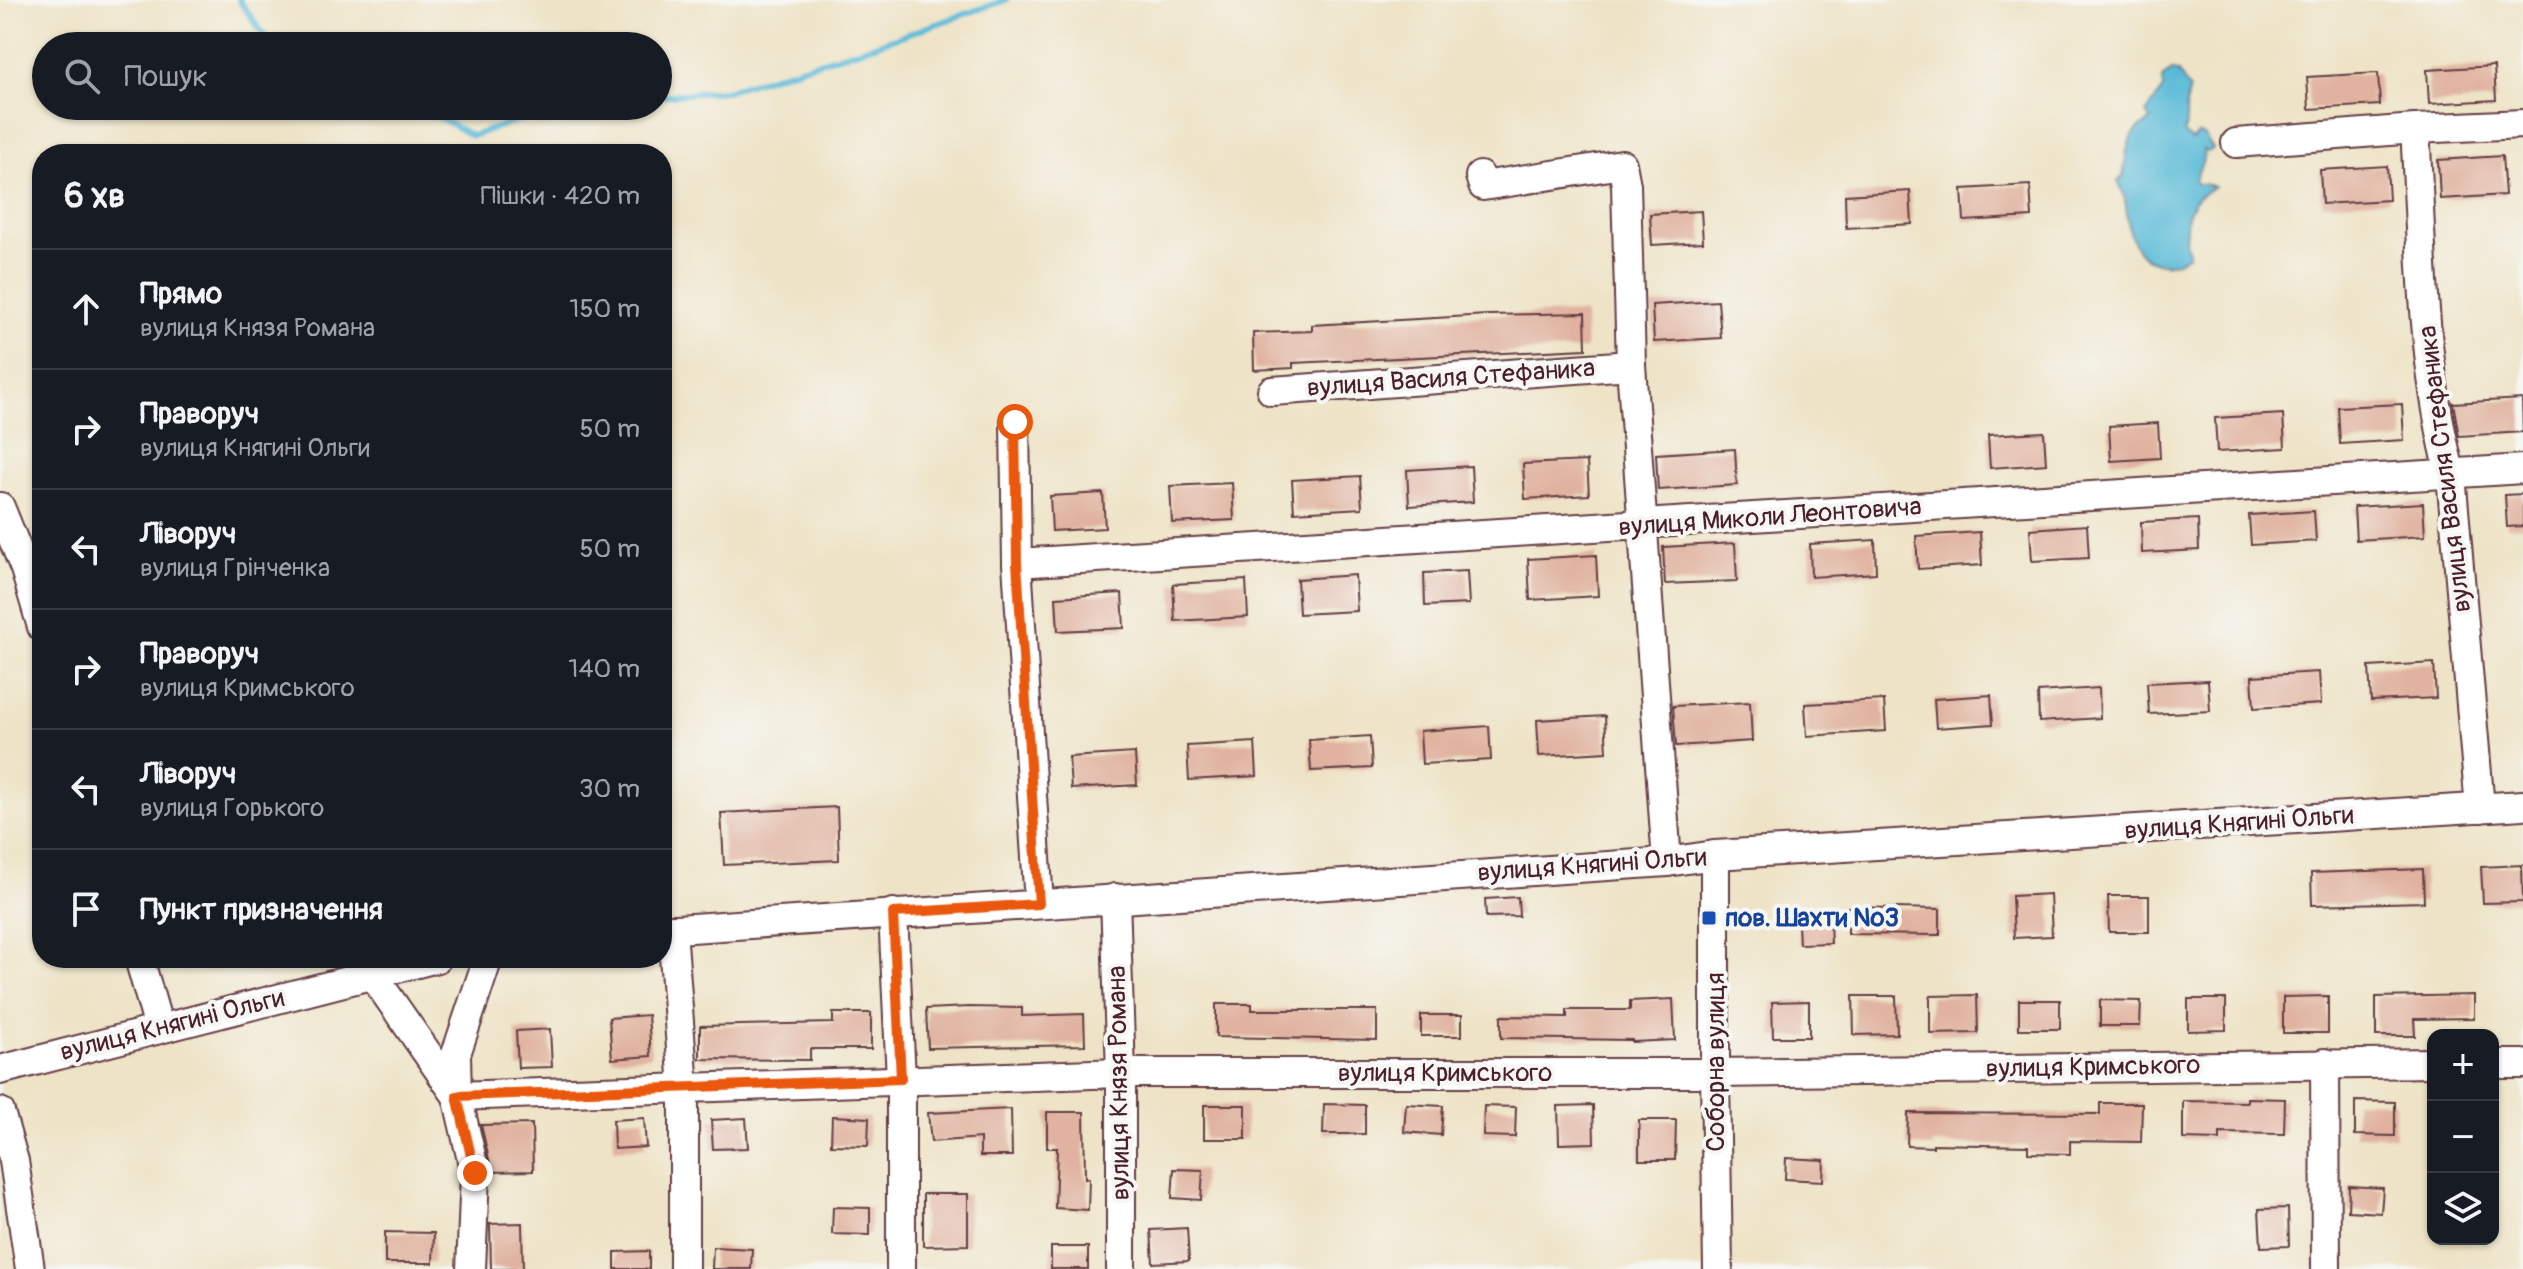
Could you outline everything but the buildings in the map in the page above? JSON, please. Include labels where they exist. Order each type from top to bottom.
[{"type":"street","points":[[2236,143],[2523,124]]},
{"type":"street","name":"вулиця Василя Стефаника","points":[[2415,129],[2426,317],[2439,430],[2451,475],[2480,808]]},
{"type":"street","points":[[1480,176],[1483,186],[1622,164],[1626,185],[1631,365],[1667,862]]},
{"type":"street","name":"вулиця Василя Стефаника","points":[[1272,391],[1631,365]]},
{"type":"street","points":[[1015,422],[1017,563],[1039,904]]},
{"type":"street","name":"вулиця Миколи Леонтовича","points":[[1017,563],[2523,469]]},
{"type":"street","points":[[0,507],[32,593]]},
{"type":"street","name":"вулиця Княгині Ольги","points":[[672,930],[1667,862],[1715,855],[2523,805]]},
{"type":"street","name":"Соборна вулиця","points":[[1715,855],[1718,1269]]},
{"type":"street","name":"вулиця Князя Романа","points":[[1115,898],[1121,1073],[1121,1269]]},
{"type":"street","points":[[893,913],[901,1079],[901,1269]]},
{"type":"street","points":[[142,968],[159,1028]]},
{"type":"street","name":"вулиця Княгині Ольги","points":[[0,1070],[396,968]]},
{"type":"street","points":[[471,1269],[475,1173],[457,1096],[456,1054],[485,968]]},
{"type":"street","points":[[671,968],[684,1088],[684,1269]]},
{"type":"street","points":[[372,974],[457,1096]]},
{"type":"street","points":[[2325,1063],[2326,1269]]},
{"type":"street","name":"вулиця Кримського","points":[[457,1096],[1121,1073],[1715,1073],[2427,1063]]},
{"type":"street","points":[[2499,1064],[2523,1064]]},
{"type":"street","points":[[0,1112],[14,1161],[30,1269]]},
{"type":"water","points":[[2171,71],[2178,72],[2189,89],[2184,133],[2192,140],[2198,134],[2205,136],[2213,149],[2208,152],[2203,150],[2195,183],[2214,186],[2195,200],[2187,215],[2185,242],[2189,255],[2171,263],[2162,263],[2145,257],[2134,242],[2118,181],[2123,177],[2132,137],[2151,120],[2146,113],[2163,89],[2163,78]]},
{"type":"waterway","points":[[239,0],[262,32]]},
{"type":"waterway","points":[[672,95],[725,91],[875,45],[1006,0]]},
{"type":"waterway","points":[[444,120],[472,136],[518,120]]},
{"type":"place","name":"пов. Шахти №3","points":[[1709,918]]},
{"type":"route","points":[[475,1173],[457,1096],[901,1079],[893,913],[1039,904],[1017,563],[1015,422]]}]
